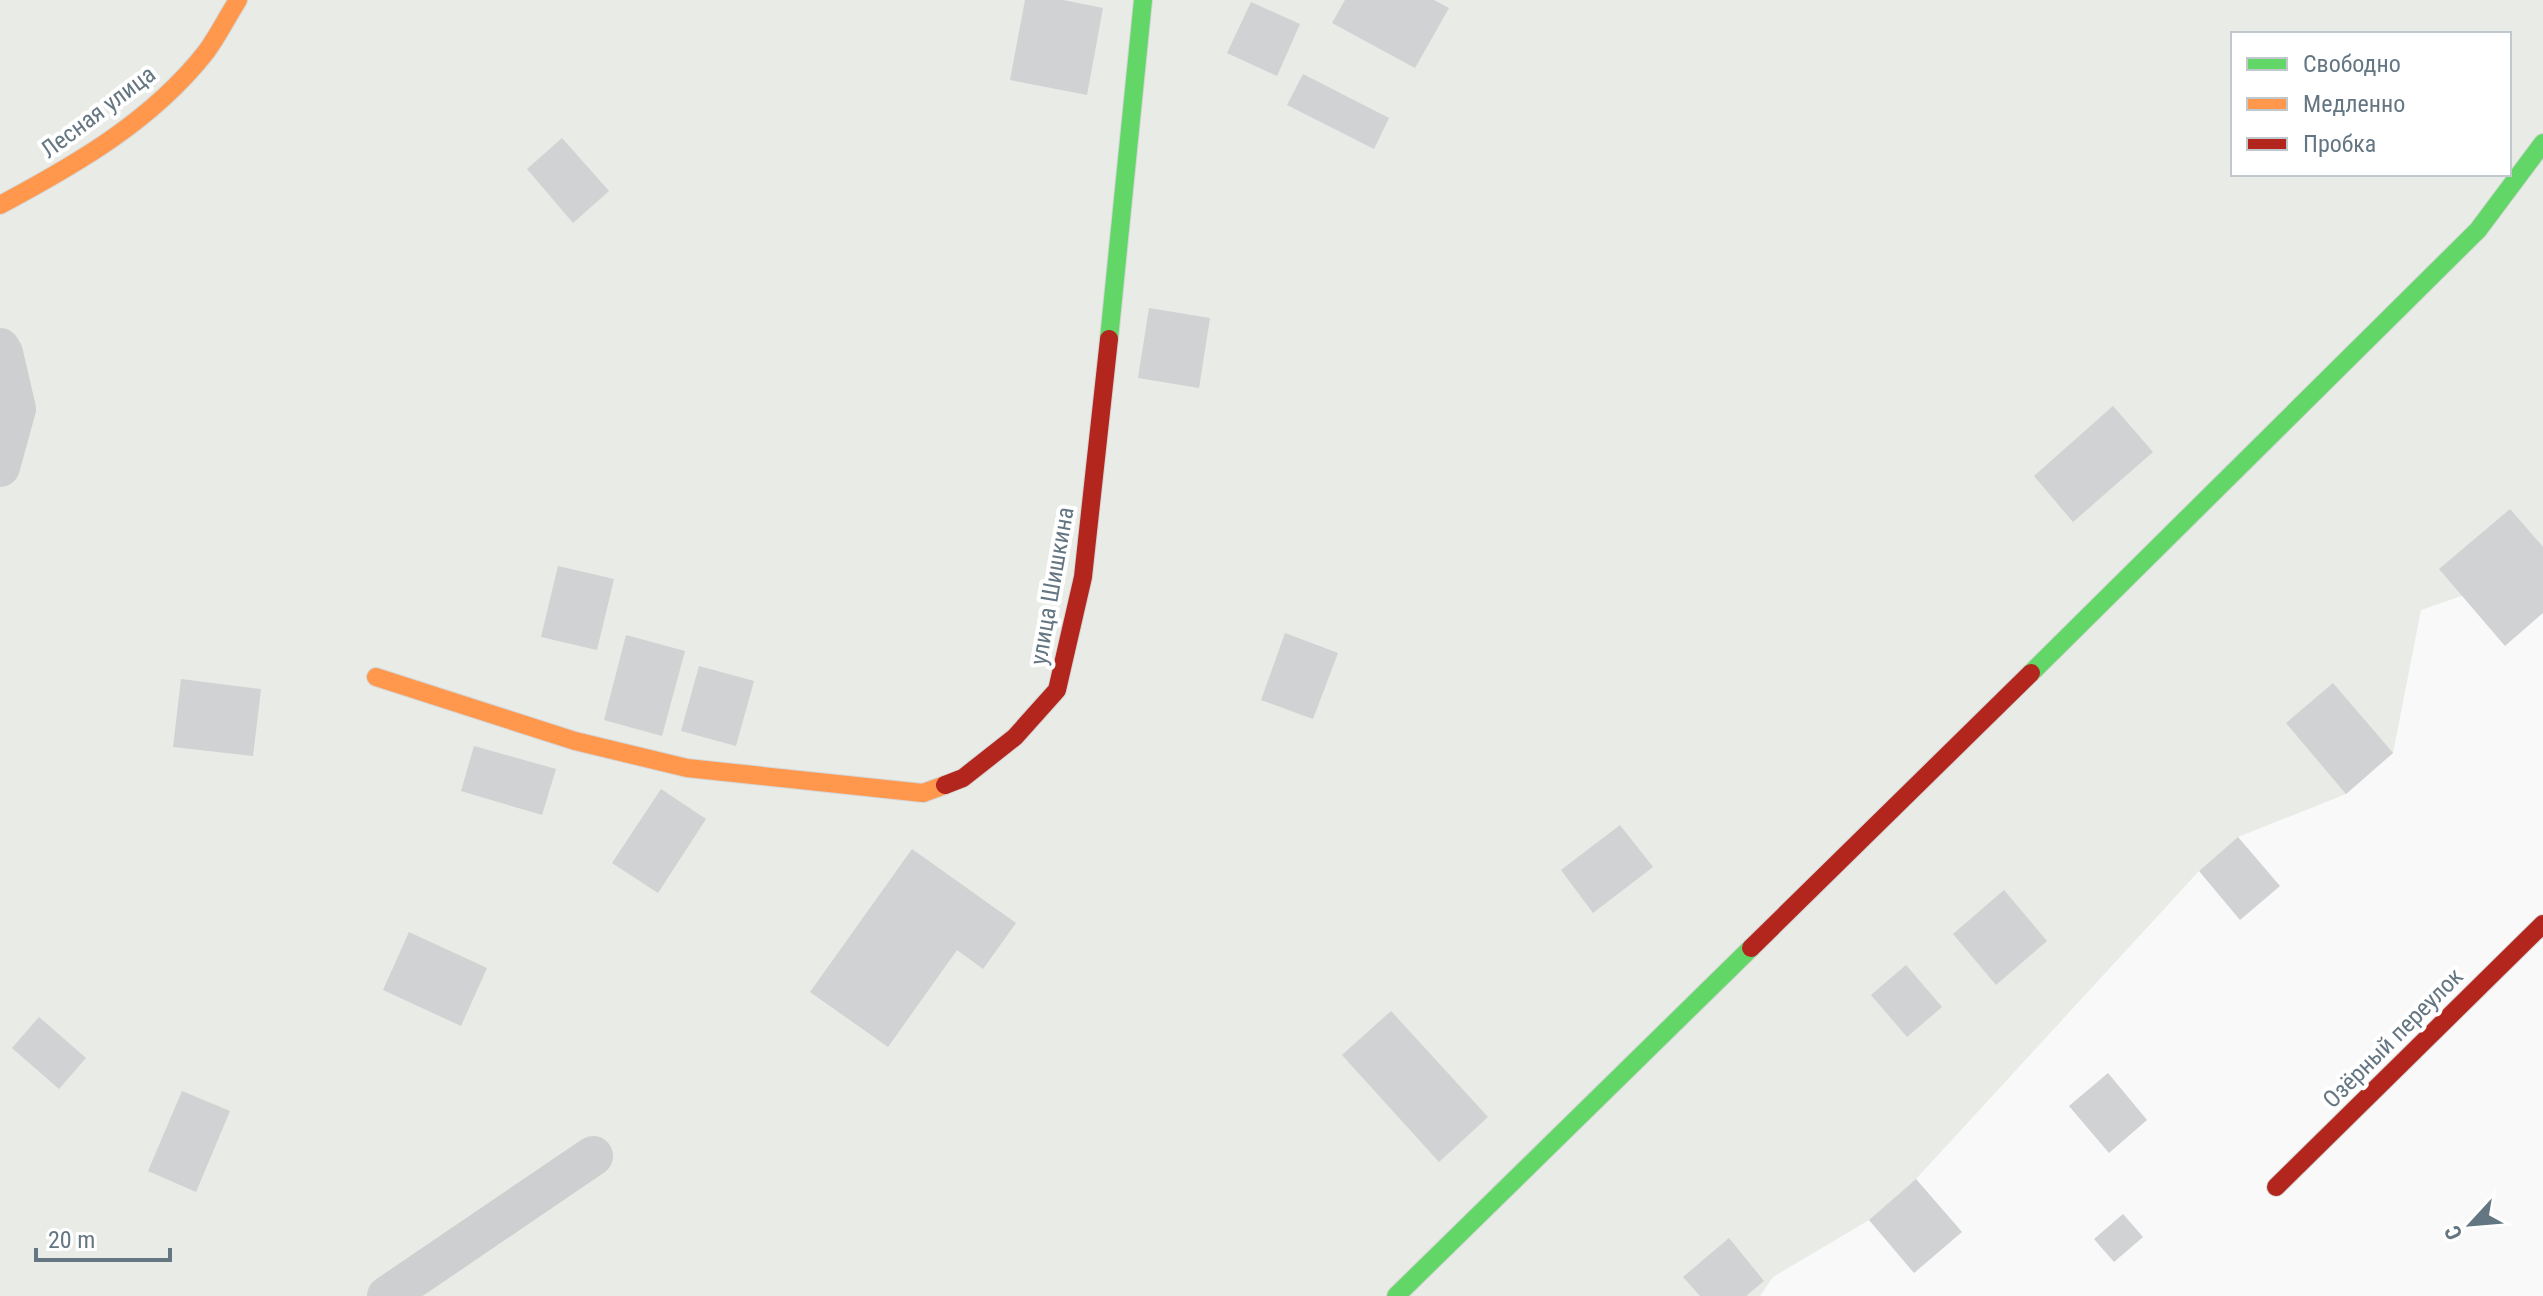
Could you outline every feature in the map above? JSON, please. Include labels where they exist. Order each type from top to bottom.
[{"type":"street","name":"Лесная улица","points":[[0,205],[68,169],[158,103],[205,53],[238,0]]},
{"type":"street","name":"улица Шишкина","points":[[376,677],[575,741],[687,768],[923,793],[963,778],[1015,737],[1057,690],[1083,577],[1135,102],[1143,0]]},
{"type":"street","points":[[1396,1296],[2255,454],[2478,230],[2543,143]]},
{"type":"street","points":[[0,348],[16,409],[0,467]]},
{"type":"street","name":"Озёрный переулок","points":[[2276,1187],[2543,924]]},
{"type":"street","points":[[387,1296],[593,1156]]},
{"type":"shaded area","points":[[0,0],[2543,0],[2543,568],[2421,610],[2393,753],[2346,794],[2238,837],[2199,871],[1916,1179],[1869,1220],[1773,1277],[1760,1296],[0,1296]]},
{"type":"building","points":[[1025,0],[1063,0],[1103,8],[1087,95],[1010,80]]},
{"type":"building","points":[[1345,0],[1434,0],[1449,8],[1415,68],[1332,23]]},
{"type":"building","points":[[1251,2],[1300,24],[1277,76],[1227,53]]},
{"type":"building","points":[[1303,74],[1389,118],[1374,149],[1287,105]]},
{"type":"building","points":[[562,138],[609,191],[573,223],[527,169]]},
{"type":"building","points":[[1149,308],[1210,318],[1199,388],[1138,378]]},
{"type":"building","points":[[2113,406],[2153,452],[2073,522],[2034,476]]},
{"type":"building","points":[[2510,509],[2543,547],[2543,613],[2505,646],[2439,569]]},
{"type":"building","points":[[558,566],[614,579],[597,650],[541,637]]},
{"type":"building","points":[[1285,633],[1338,653],[1313,719],[1261,700]]},
{"type":"building","points":[[626,635],[685,651],[662,736],[604,720]]},
{"type":"building","points":[[699,666],[754,681],[736,746],[681,731]]},
{"type":"building","points":[[181,679],[261,689],[253,756],[173,747]]},
{"type":"building","points":[[2333,683],[2393,753],[2346,794],[2286,723]]},
{"type":"building","points":[[474,746],[556,769],[542,815],[461,791]]},
{"type":"building","points":[[661,789],[706,819],[658,893],[612,863]]},
{"type":"building","points":[[1620,825],[1653,867],[1593,913],[1561,870]]},
{"type":"building","points":[[2238,837],[2280,886],[2240,920],[2199,871]]},
{"type":"building","points":[[912,849],[1016,923],[983,969],[957,950],[888,1047],[810,992]]},
{"type":"building","points":[[2004,890],[2047,941],[1996,985],[1953,934]]},
{"type":"building","points":[[409,932],[487,968],[461,1026],[383,990]]},
{"type":"building","points":[[1906,965],[1942,1007],[1907,1037],[1871,995]]},
{"type":"building","points":[[1391,1011],[1488,1117],[1439,1162],[1342,1055]]},
{"type":"building","points":[[39,1017],[86,1058],[59,1089],[12,1048]]},
{"type":"building","points":[[2108,1073],[2147,1120],[2109,1153],[2069,1106]]},
{"type":"building","points":[[182,1091],[230,1111],[196,1192],[148,1171]]},
{"type":"building","points":[[1916,1179],[1962,1232],[1914,1273],[1869,1220]]},
{"type":"building","points":[[2123,1214],[2143,1237],[2114,1262],[2094,1239]]},
{"type":"building","points":[[1729,1238],[1764,1281],[1746,1296],[1700,1296],[1683,1277]]},
{"type":"traffic: fast","points":[[1109,339],[1143,0]]},
{"type":"traffic: fast","points":[[2031,673],[2478,230],[2543,143]]},
{"type":"traffic: fast","points":[[1396,1296],[1751,948]]},
{"type":"traffic: slow","points":[[0,205],[84,157],[162,99],[206,52],[238,0]]},
{"type":"traffic: slow","points":[[376,677],[575,741],[687,768],[923,793],[945,785]]},
{"type":"traffic: jam","points":[[945,785],[963,778],[1015,737],[1057,690],[1083,577],[1109,339]]},
{"type":"traffic: jam","points":[[1751,948],[2031,673]]},
{"type":"traffic: jam","points":[[2276,1187],[2543,924]]}]
